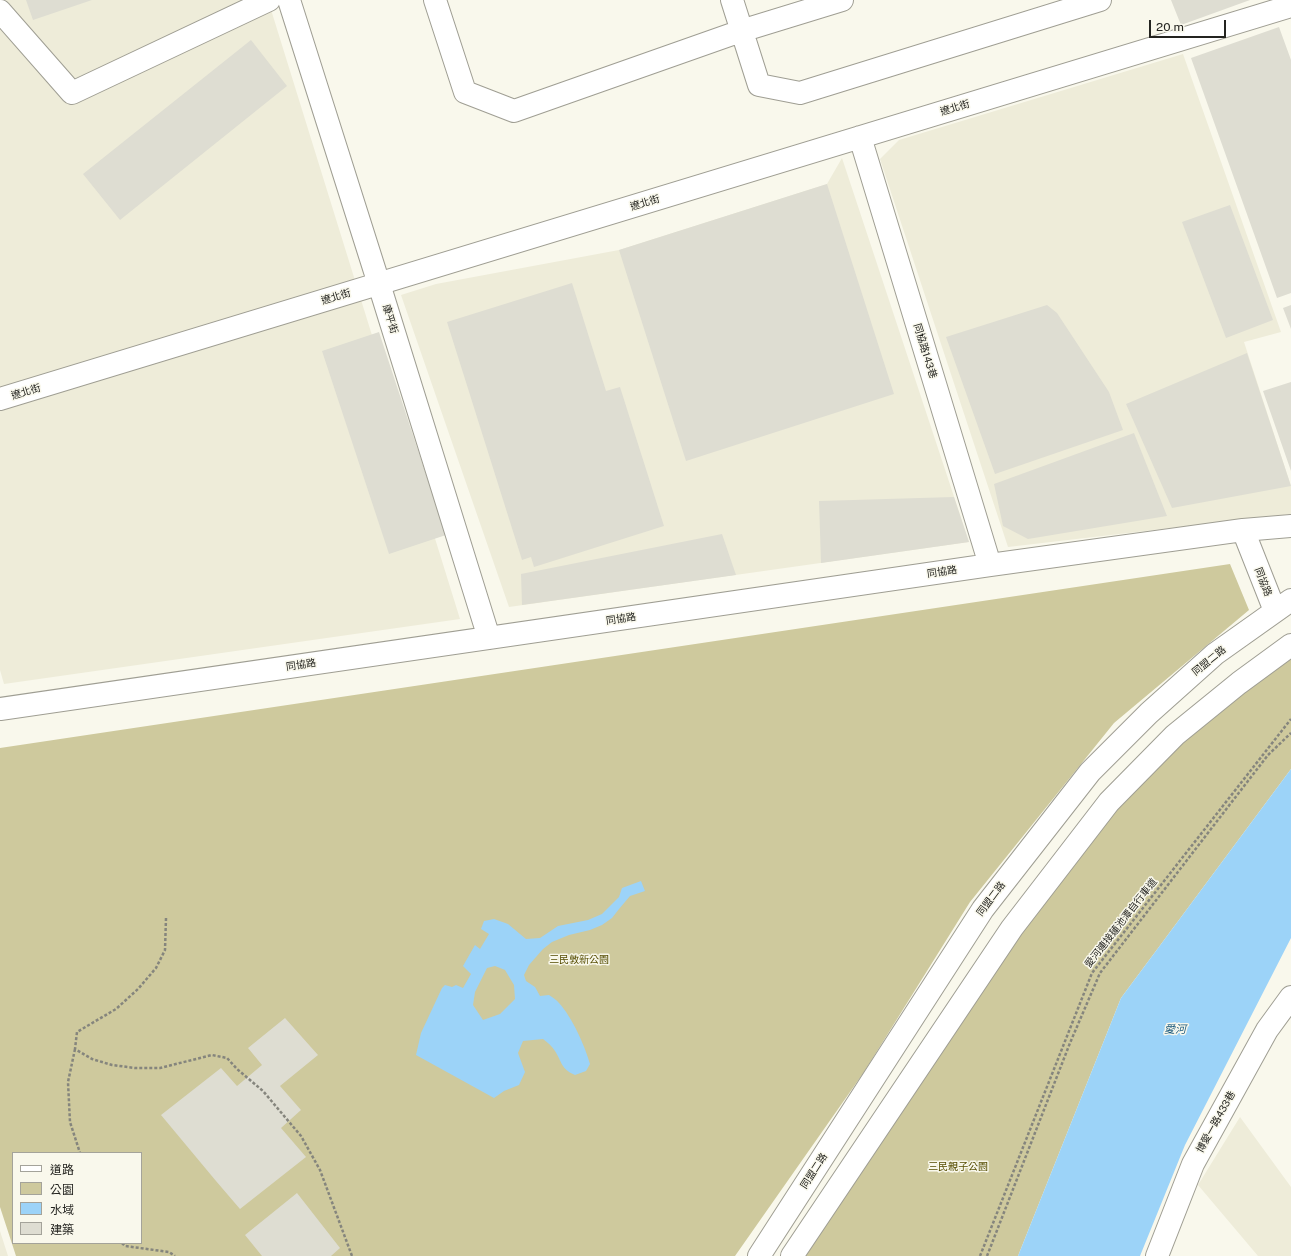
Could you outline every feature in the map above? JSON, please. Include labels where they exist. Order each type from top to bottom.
[{"type":"street","points":[[0,11],[72,92],[269,0]]},
{"type":"street","name":"康平街","points":[[289,0],[489,638]]},
{"type":"street","points":[[435,0],[465,92],[514,111],[741,31],[842,0]]},
{"type":"street","points":[[732,0],[759,84],[800,93],[1100,0]]},
{"type":"street","name":"遼北街","points":[[0,400],[1291,6]]},
{"type":"street","name":"同協路143巷","points":[[860,137],[990,565]]},
{"type":"street","name":"同協路","points":[[0,709],[990,565],[1243,530],[1291,526]]},
{"type":"street","name":"同協路","points":[[1243,530],[1283,606]]},
{"type":"street","name":"同盟二路","points":[[759,1256],[983,908],[1090,772],[1149,713],[1215,654],[1283,606]]},
{"type":"street","points":[[792,1256],[1012,928],[1109,802],[1174,735],[1239,683],[1291,645]]},
{"type":"street","name":"博愛一路433巷","points":[[1157,1256],[1193,1164],[1267,1030],[1291,996]]},
{"type":"path","name":"愛河連接蓮池潭自行車道","points":[[980,1256],[1092,973],[1291,719]]},
{"type":"path","points":[[987,1256],[1070,1043],[1100,973],[1268,755],[1291,733]]},
{"type":"path","points":[[80,1152],[70,1122],[68,1082],[77,1032],[116,1009],[138,989],[156,968],[165,950],[166,918]]},
{"type":"path","points":[[75,1049],[92,1059],[112,1065],[135,1068],[160,1068],[212,1055],[228,1058],[237,1069],[263,1091],[301,1136],[320,1170],[352,1256]]},
{"type":"path","points":[[123,1244],[124,1246],[169,1252],[175,1256]]},
{"type":"shaded area","points":[[0,0],[268,0],[460,619],[4,684],[0,670]]},
{"type":"shaded area","points":[[1183,54],[1281,332],[1244,342],[1291,486],[1291,514],[1008,547],[880,159],[899,140]]},
{"type":"shaded area","points":[[842,158],[969,542],[509,607],[401,295],[436,284],[619,250],[827,184]]},
{"type":"shaded area","points":[[1240,1117],[1291,1187],[1291,1256],[1258,1256],[1198,1185]]},
{"type":"shaded area","points":[[0,1231],[8,1256],[0,1256]]},
{"type":"green space","name":"三民敦新公園","points":[[1230,564],[1249,610],[1114,723],[970,902],[864,1072],[735,1256],[16,1256],[12,1244],[142,1244],[142,1152],[12,1152],[12,1244],[0,1207],[0,748]]},
{"type":"green space","name":"三民親子公園","points":[[1291,645],[1291,769],[1121,998],[1018,1256],[788,1256],[1090,826]]},
{"type":"water","name":"愛河","points":[[1291,769],[1291,938],[1185,1145],[1140,1256],[1018,1256],[1121,998]]},
{"type":"water","points":[[641,881],[645,891],[630,896],[612,918],[602,925],[552,942],[543,949],[529,965],[524,975],[526,981],[535,987],[540,996],[549,995],[558,1002],[569,1016],[578,1032],[588,1057],[590,1064],[586,1071],[575,1075],[570,1073],[562,1065],[554,1049],[543,1039],[523,1041],[518,1053],[525,1072],[519,1085],[504,1091],[494,1098],[416,1055],[421,1033],[442,988],[445,985],[452,987],[456,985],[463,988],[471,974],[463,966],[475,945],[480,949],[489,934],[481,929],[484,921],[494,919],[508,924],[526,939],[540,938],[558,926],[588,920],[602,914],[619,897],[622,888]],"holes":[[[495,966],[505,970],[514,985],[515,999],[500,1014],[483,1020],[473,1005],[475,992],[487,968]]]},
{"type":"building","points":[[26,0],[92,0],[33,20]]},
{"type":"building","points":[[1171,0],[1250,0],[1181,25]]},
{"type":"building","points":[[1279,27],[1291,60],[1291,293],[1277,298],[1191,58]]},
{"type":"building","points":[[251,40],[287,86],[120,220],[83,174]]},
{"type":"building","points":[[827,184],[894,394],[686,461],[619,250]]},
{"type":"building","points":[[1230,205],[1273,320],[1226,338],[1182,222]]},
{"type":"building","points":[[572,283],[606,391],[620,387],[664,526],[534,567],[531,557],[522,560],[447,322]]},
{"type":"building","points":[[1047,305],[1057,313],[1109,392],[1123,430],[995,474],[946,337]]},
{"type":"building","points":[[1291,305],[1291,329],[1283,308]]},
{"type":"building","points":[[379,332],[446,535],[389,554],[322,351]]},
{"type":"building","points":[[1247,353],[1291,486],[1172,508],[1126,404]]},
{"type":"building","points":[[1291,382],[1291,471],[1263,391]]},
{"type":"building","points":[[1134,433],[1167,516],[1028,539],[1003,526],[994,484]]},
{"type":"building","points":[[954,497],[969,542],[821,563],[819,501]]},
{"type":"building","points":[[722,534],[736,575],[522,605],[521,574]]},
{"type":"building","points":[[285,1018],[318,1055],[280,1086],[301,1110],[281,1128],[306,1157],[240,1209],[161,1115],[221,1068],[237,1086],[262,1065],[248,1048]]},
{"type":"building","points":[[297,1193],[340,1248],[331,1256],[262,1256],[245,1235]]}]
